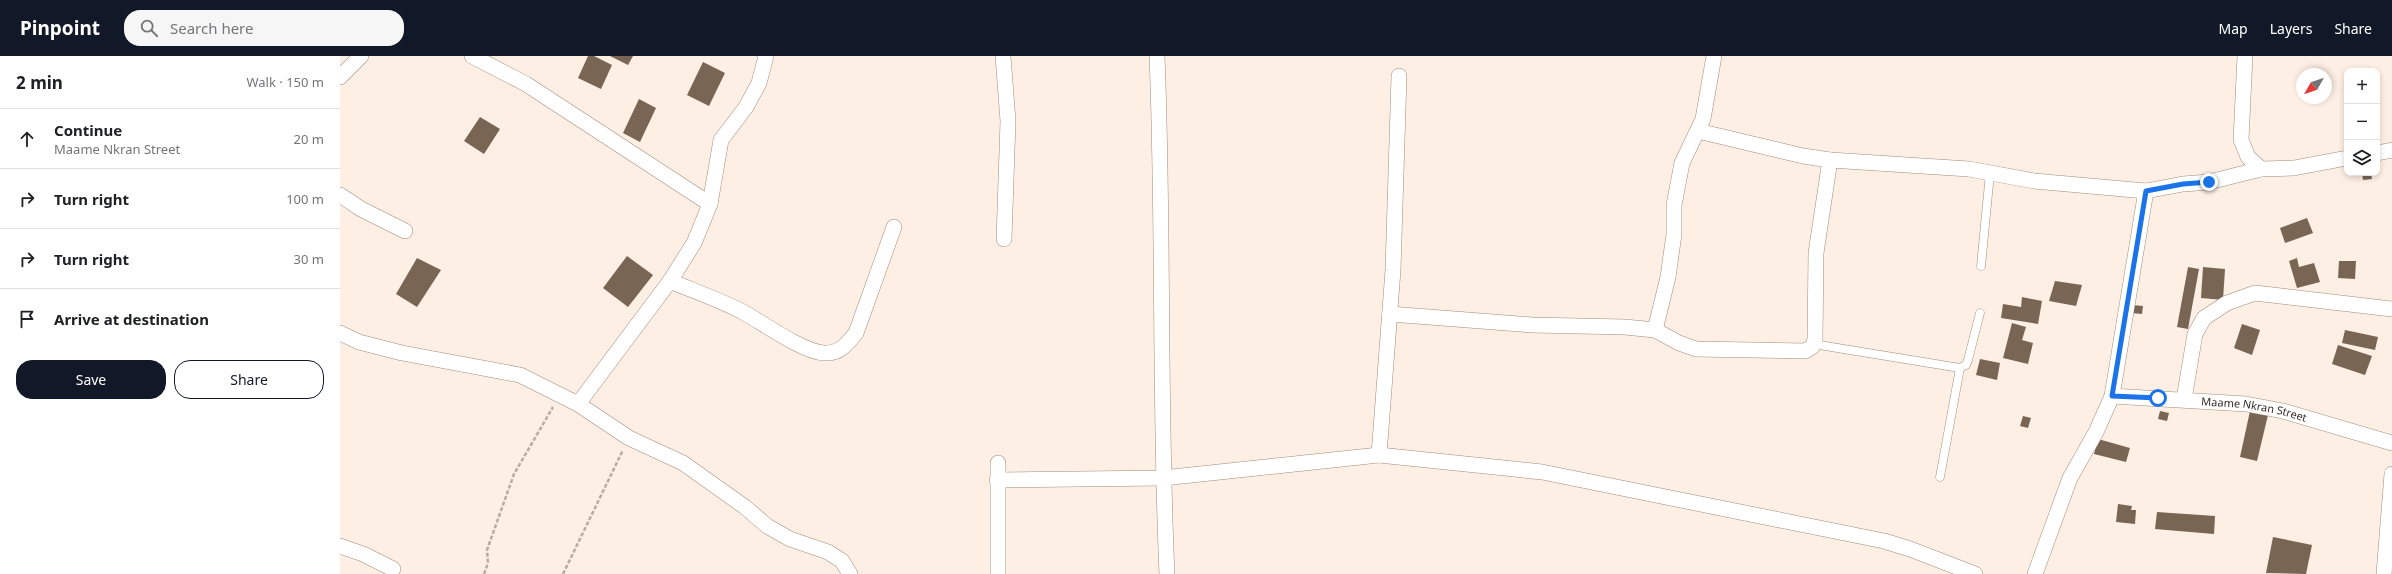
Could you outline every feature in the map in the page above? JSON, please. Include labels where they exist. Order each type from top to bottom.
[{"type":"street","points":[[340,77],[361,56]]},
{"type":"street","points":[[472,56],[526,84],[710,204]]},
{"type":"street","points":[[578,404],[670,281],[694,243],[710,204],[722,140],[734,121],[746,107],[759,83],[766,56]]},
{"type":"street","points":[[1004,56],[1008,121],[1004,239]]},
{"type":"street","points":[[1157,56],[1162,226],[1163,478],[1167,574]]},
{"type":"street","points":[[1655,330],[1668,276],[1674,234],[1674,205],[1682,163],[1698,131],[1710,88],[1714,56]]},
{"type":"street","points":[[2245,56],[2241,140],[2248,157],[2261,169]]},
{"type":"street","points":[[1379,455],[1390,314],[1399,76]]},
{"type":"street","points":[[1698,131],[1803,156],[1830,160],[1969,169],[2034,181],[2146,191],[2183,184],[2209,182],[2261,169],[2294,168],[2344,159]]},
{"type":"street","points":[[2380,152],[2392,150]]},
{"type":"street","points":[[1390,314],[1532,325],[1624,327],[1655,330],[1679,343],[1696,349],[1805,351],[1812,348],[1813,344],[1816,253],[1830,160]]},
{"type":"street","points":[[2035,574],[2070,478],[2096,432],[2112,396],[2146,191]]},
{"type":"street","points":[[340,195],[361,209],[405,231]]},
{"type":"street","points":[[670,281],[742,312],[810,349],[824,353],[837,351],[845,347],[856,333],[894,227]]},
{"type":"street","points":[[2184,399],[2195,334],[2204,318],[2227,303],[2254,293],[2392,309]]},
{"type":"street","points":[[340,333],[359,342],[402,353],[520,375],[559,397],[578,404],[629,438],[683,464],[733,499],[767,526],[790,539],[833,555],[842,561],[850,574]]},
{"type":"street","name":"Maame Nkran Street","points":[[2112,396],[2184,399],[2246,404],[2283,411],[2392,443]]},
{"type":"street","points":[[997,480],[1163,478],[1379,455],[1542,472],[1884,541],[1910,549],[1975,574]]},
{"type":"street","points":[[998,463],[998,574]]},
{"type":"street","points":[[2384,574],[2392,474]]},
{"type":"street","points":[[340,546],[363,554],[393,569]]},
{"type":"lane","points":[[1981,266],[1990,173]]},
{"type":"lane","points":[[1813,344],[1960,368],[1966,365],[1968,360],[1980,313]]},
{"type":"lane","points":[[1940,477],[1960,368]]},
{"type":"path","points":[[484,574],[488,564],[487,550],[514,474],[559,397]]},
{"type":"path","points":[[564,574],[629,438]]},
{"type":"building","points":[[588,56],[594,56],[612,65],[601,89],[578,78]]},
{"type":"building","points":[[610,56],[633,56],[628,65]]},
{"type":"building","points":[[703,62],[725,73],[709,106],[687,95]]},
{"type":"building","points":[[639,99],[656,108],[640,142],[623,133]]},
{"type":"building","points":[[480,117],[500,129],[484,154],[464,141]]},
{"type":"building","points":[[2362,176],[2372,176],[2372,179],[2363,180]]},
{"type":"building","points":[[2307,218],[2313,233],[2285,243],[2280,228]]},
{"type":"building","points":[[627,256],[653,275],[628,307],[603,288]]},
{"type":"building","points":[[417,258],[441,270],[417,307],[396,294]]},
{"type":"building","points":[[2297,258],[2299,267],[2314,263],[2320,282],[2297,288],[2289,261]]},
{"type":"building","points":[[2339,261],[2356,261],[2355,279],[2338,278]]},
{"type":"building","points":[[2188,267],[2199,269],[2188,329],[2177,327]]},
{"type":"building","points":[[2203,267],[2225,269],[2223,300],[2201,298]]},
{"type":"building","points":[[2055,281],[2082,285],[2076,306],[2049,301]]},
{"type":"building","points":[[2022,297],[2042,301],[2038,324],[2001,318],[2003,304],[2021,307]]},
{"type":"building","points":[[2132,305],[2143,306],[2142,314],[2131,313]]},
{"type":"building","points":[[2012,323],[2026,327],[2022,340],[2033,343],[2028,364],[2003,358]]},
{"type":"building","points":[[2242,324],[2260,330],[2252,355],[2234,348]]},
{"type":"building","points":[[2345,330],[2378,337],[2375,350],[2342,343]]},
{"type":"building","points":[[2338,345],[2372,356],[2365,375],[2332,364]]},
{"type":"building","points":[[1980,359],[2000,363],[1997,380],[1976,375]]},
{"type":"building","points":[[2160,411],[2169,413],[2167,421],[2158,419]]},
{"type":"building","points":[[2250,411],[2268,415],[2257,461],[2240,457]]},
{"type":"building","points":[[2023,416],[2031,418],[2028,428],[2020,426]]},
{"type":"building","points":[[2098,439],[2130,448],[2126,462],[2094,454]]},
{"type":"building","points":[[2118,504],[2132,506],[2131,510],[2136,510],[2135,524],[2116,522]]},
{"type":"building","points":[[2157,512],[2215,516],[2214,534],[2155,529]]},
{"type":"building","points":[[2273,537],[2312,545],[2306,574],[2266,573]]},
{"type":"route","points":[[2158,398],[2112,396],[2146,191],[2183,184],[2209,182]]}]
